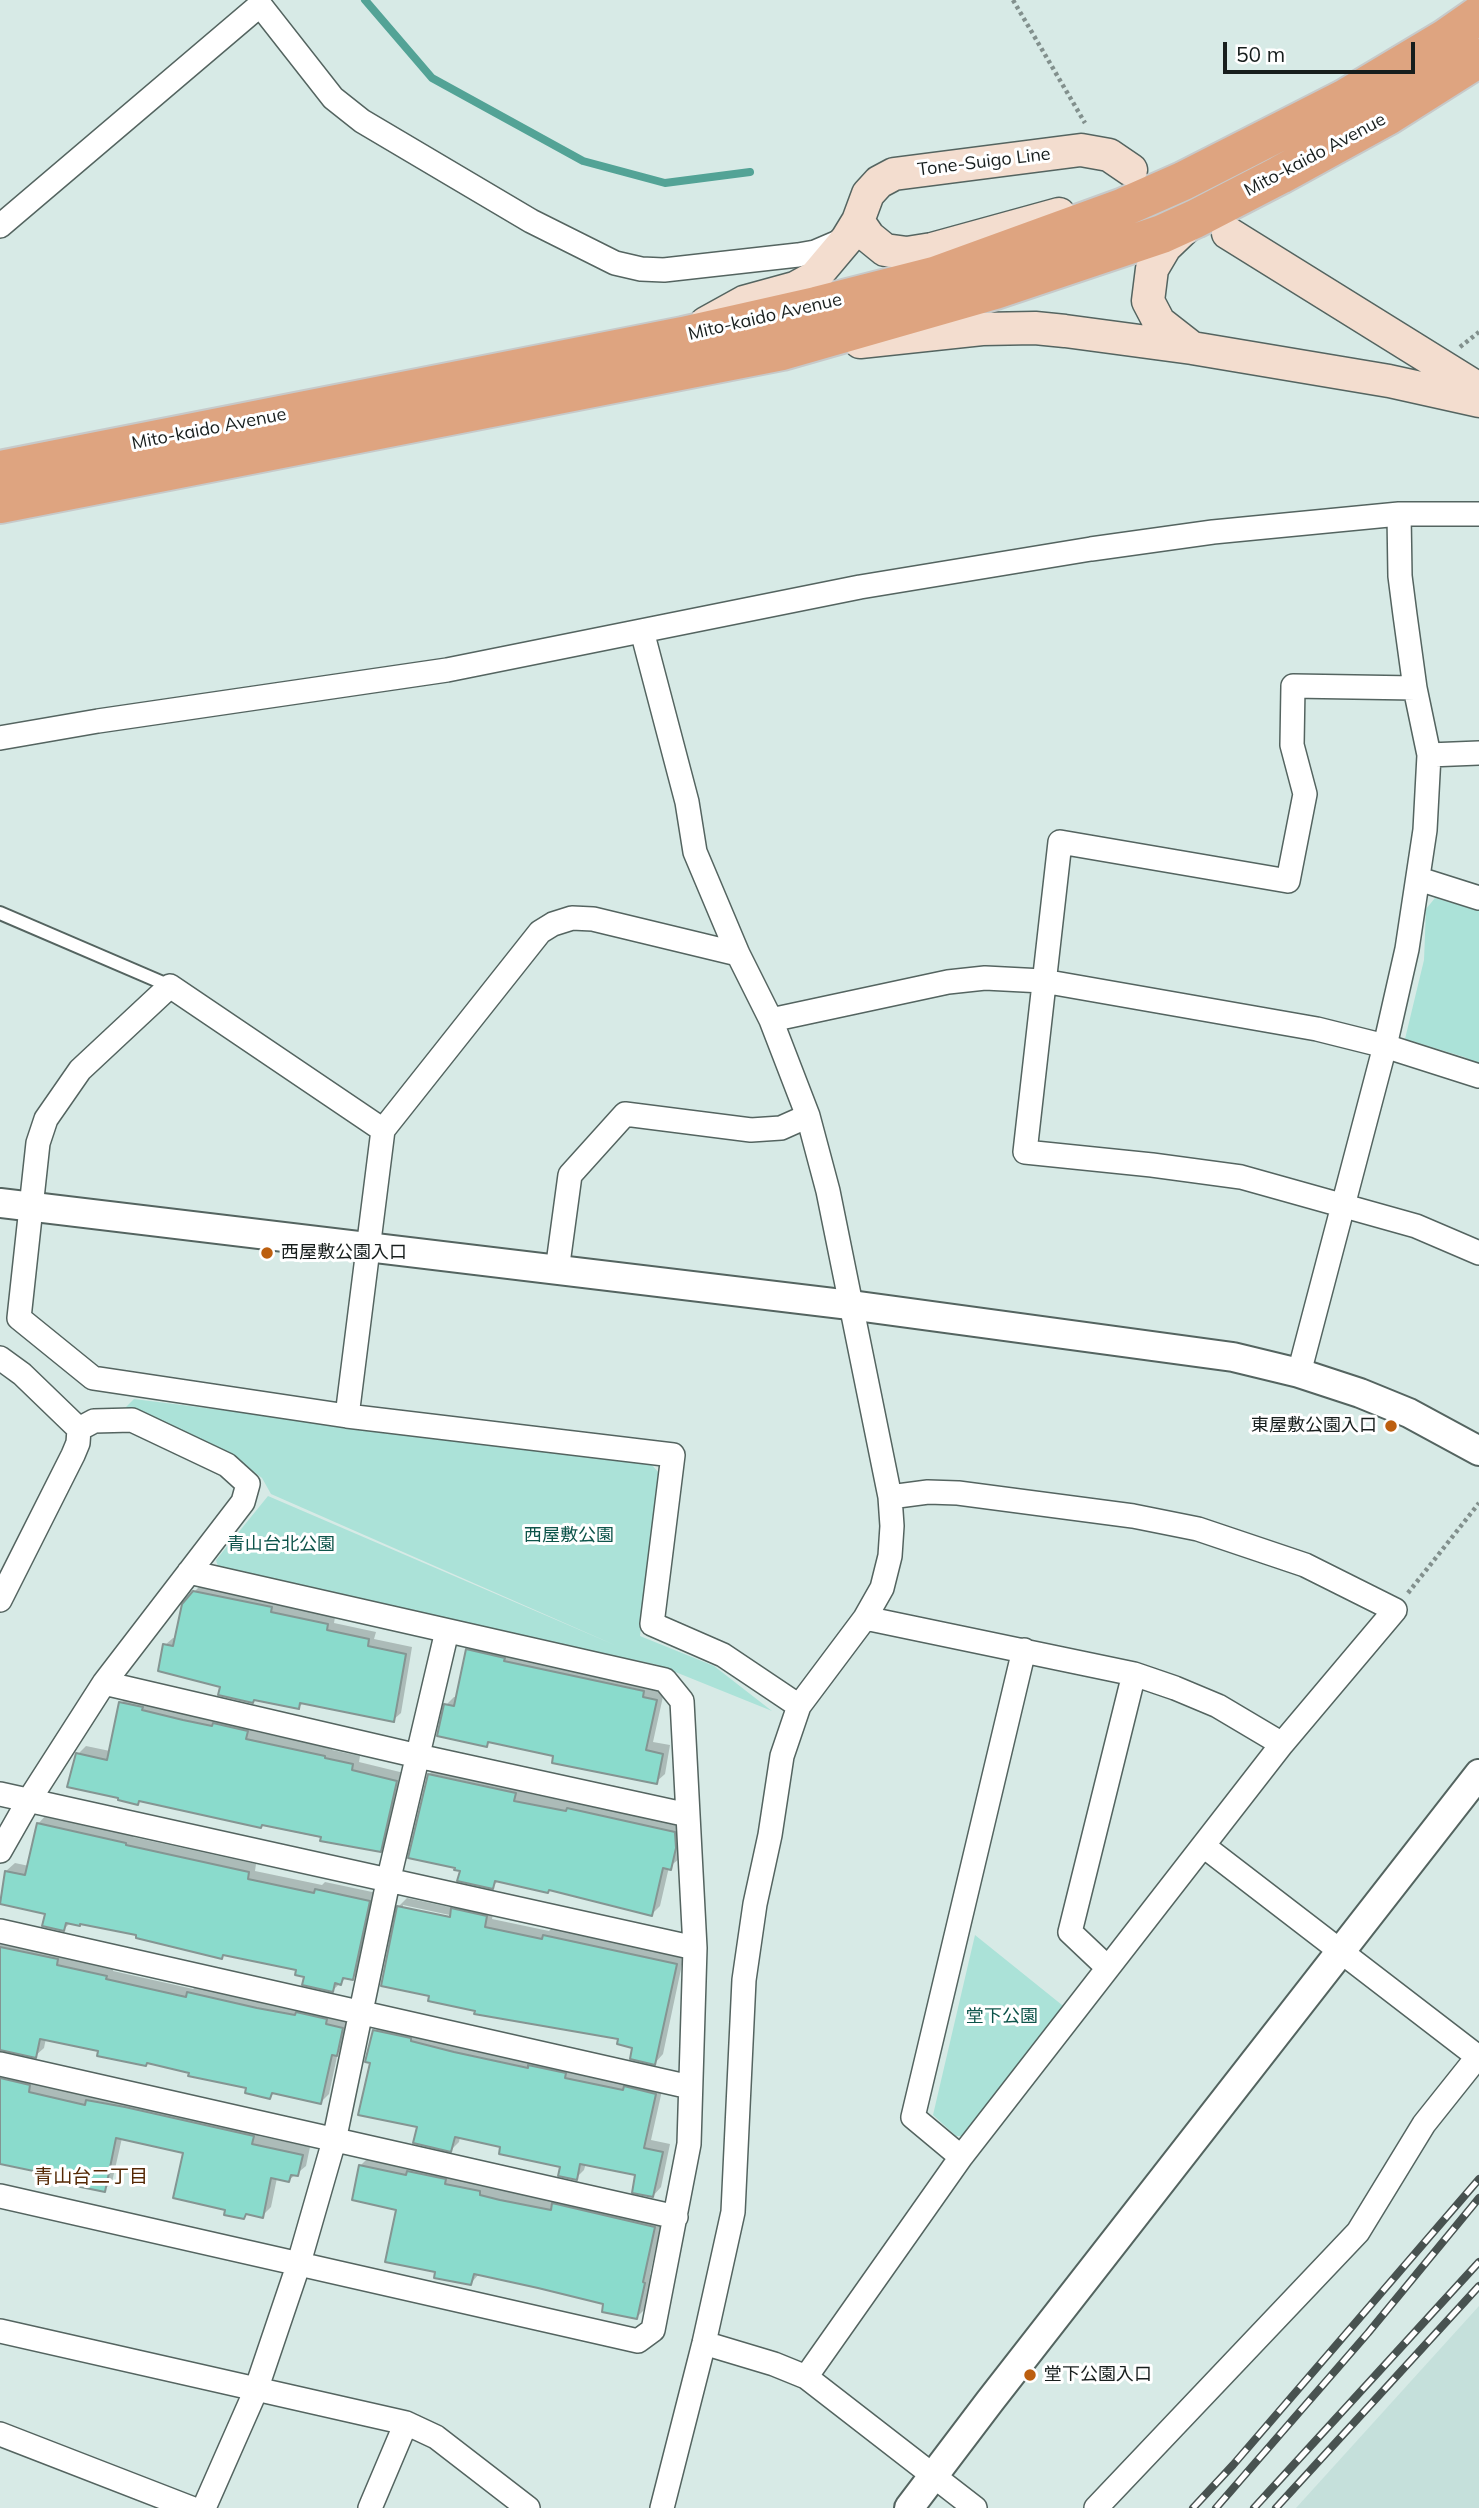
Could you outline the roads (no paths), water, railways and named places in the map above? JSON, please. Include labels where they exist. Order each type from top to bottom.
[{"type":"highway","name":"Mito-kaido Avenue","points":[[0,470],[683,336],[934,276],[1124,207],[1238,154],[1344,99],[1479,15]]},
{"type":"highway","name":"Mito-kaido Avenue","points":[[0,504],[782,351],[996,290],[1162,234],[1211,226],[1280,175],[1390,115],[1479,58]]},
{"type":"main road","name":"Tone-Suigo Line","points":[[683,336],[744,302],[795,288],[815,277],[852,230],[868,194],[880,182],[894,174],[1081,150],[1109,155],[1131,170]]},
{"type":"main road","points":[[852,230],[869,237],[886,250],[907,253],[932,249],[1073,209],[1124,207]]},
{"type":"main road","points":[[1192,348],[1158,323],[1152,313],[1148,301],[1152,270],[1165,247],[1211,226],[1479,389]]},
{"type":"main road","points":[[782,351],[928,334],[1035,328],[1192,348],[1389,381],[1479,401]]},
{"type":"street","points":[[0,226],[260,5],[333,98],[362,121],[531,221],[615,263],[641,269],[664,270],[815,252],[852,230]]},
{"type":"street","points":[[1299,1373],[1385,1046],[1407,949],[1425,830],[1429,755],[1415,688],[1400,576],[1399,514]]},
{"type":"street","points":[[0,738],[447,670],[860,587],[1091,549],[1213,532],[1399,514],[1479,514]]},
{"type":"street","points":[[642,631],[687,802],[695,852],[738,954],[771,1020],[808,1116],[828,1191],[890,1497],[892,1526],[890,1556],[882,1588],[865,1618],[799,1706],[782,1756],[744,1980],[733,2212],[704,2343],[662,2508]]},
{"type":"street","points":[[1415,688],[1293,686],[1292,745],[1305,794],[1288,881],[1060,842],[1025,1153],[1241,1177],[1416,1226],[1479,1253]]},
{"type":"street","points":[[1429,755],[1479,754]]},
{"type":"street","points":[[1419,879],[1479,898]]},
{"type":"street","points":[[347,1416],[383,1130],[540,932],[553,924],[572,918],[593,919],[738,954]]},
{"type":"street","points":[[771,1020],[948,982],[985,978],[1043,981],[1317,1029],[1385,1046],[1479,1076]]},
{"type":"street","points":[[383,1130],[170,986],[80,1070],[46,1119],[38,1143],[19,1318],[93,1378],[347,1416],[673,1455],[652,1624],[723,1655],[799,1706]]},
{"type":"street","points":[[557,1270],[570,1175],[625,1115],[751,1130],[781,1128],[808,1116]]},
{"type":"street","points":[[0,1203],[850,1306],[1233,1357],[1299,1373],[1360,1393],[1409,1413],[1479,1451]]},
{"type":"street","points":[[0,1358],[22,1374],[79,1429]]},
{"type":"street","points":[[0,1851],[29,1800],[104,1683],[243,1502],[248,1485],[227,1465],[132,1420],[94,1421],[79,1429]]},
{"type":"street","points":[[0,1600],[73,1455],[78,1443],[79,1429]]},
{"type":"street","points":[[806,2377],[961,2157],[1107,1967],[1205,1847],[1282,1744],[1395,1610],[1305,1565],[1198,1529],[1133,1516],[958,1493],[928,1492],[890,1497]]},
{"type":"street","points":[[0,2196],[298,2266],[638,2341],[653,2330],[689,2144],[695,1948],[682,1701],[665,1680],[189,1572]]},
{"type":"street","points":[[865,1618],[1134,1674],[1218,1706],[1282,1744]]},
{"type":"street","points":[[204,2508],[256,2390],[298,2266],[334,2141],[388,1882],[447,1631]]},
{"type":"street","points":[[961,2157],[913,2117],[1024,1650]]},
{"type":"street","points":[[1107,1967],[1070,1932],[1134,1674]]},
{"type":"street","points":[[104,1683],[688,1815]]},
{"type":"street","points":[[909,2508],[1479,1774]]},
{"type":"street","points":[[0,1794],[695,1948]]},
{"type":"street","points":[[1096,2508],[1358,2232],[1424,2124],[1478,2056],[1340,1953],[1205,1847]]},
{"type":"street","points":[[0,1931],[690,2087]]},
{"type":"street","points":[[0,2064],[676,2217]]},
{"type":"street","points":[[0,2331],[406,2423],[436,2437],[521,2505]]},
{"type":"street","points":[[704,2343],[774,2364],[806,2377],[975,2508]]},
{"type":"street","points":[[370,2508],[406,2423]]},
{"type":"street","points":[[0,2434],[191,2508]]},
{"type":"lane","points":[[0,913],[170,986]]},
{"type":"waterway","points":[[365,0],[432,78],[583,161],[665,183],[750,172]]},
{"type":"railway","points":[[1193,2508],[1479,2179]]},
{"type":"railway","points":[[1216,2508],[1368,2333],[1479,2198]]},
{"type":"railway","points":[[1254,2508],[1479,2262]]},
{"type":"railway","points":[[1276,2508],[1479,2286]]},
{"type":"place","name":"西屋敷公園入口","points":[[267,1253]]},
{"type":"place","name":"東屋敷公園入口","points":[[1391,1426]]},
{"type":"place","name":"堂下公園入口","points":[[1030,2375]]},
{"type":"district","name":"青山台二丁目","points":[[91,2177]]},
{"type":"park label","name":"西屋敷公園","points":[[569,1536]]},
{"type":"park label","name":"青山台北公園","points":[[281,1545]]},
{"type":"park label","name":"堂下公園","points":[[1002,2017]]}]
